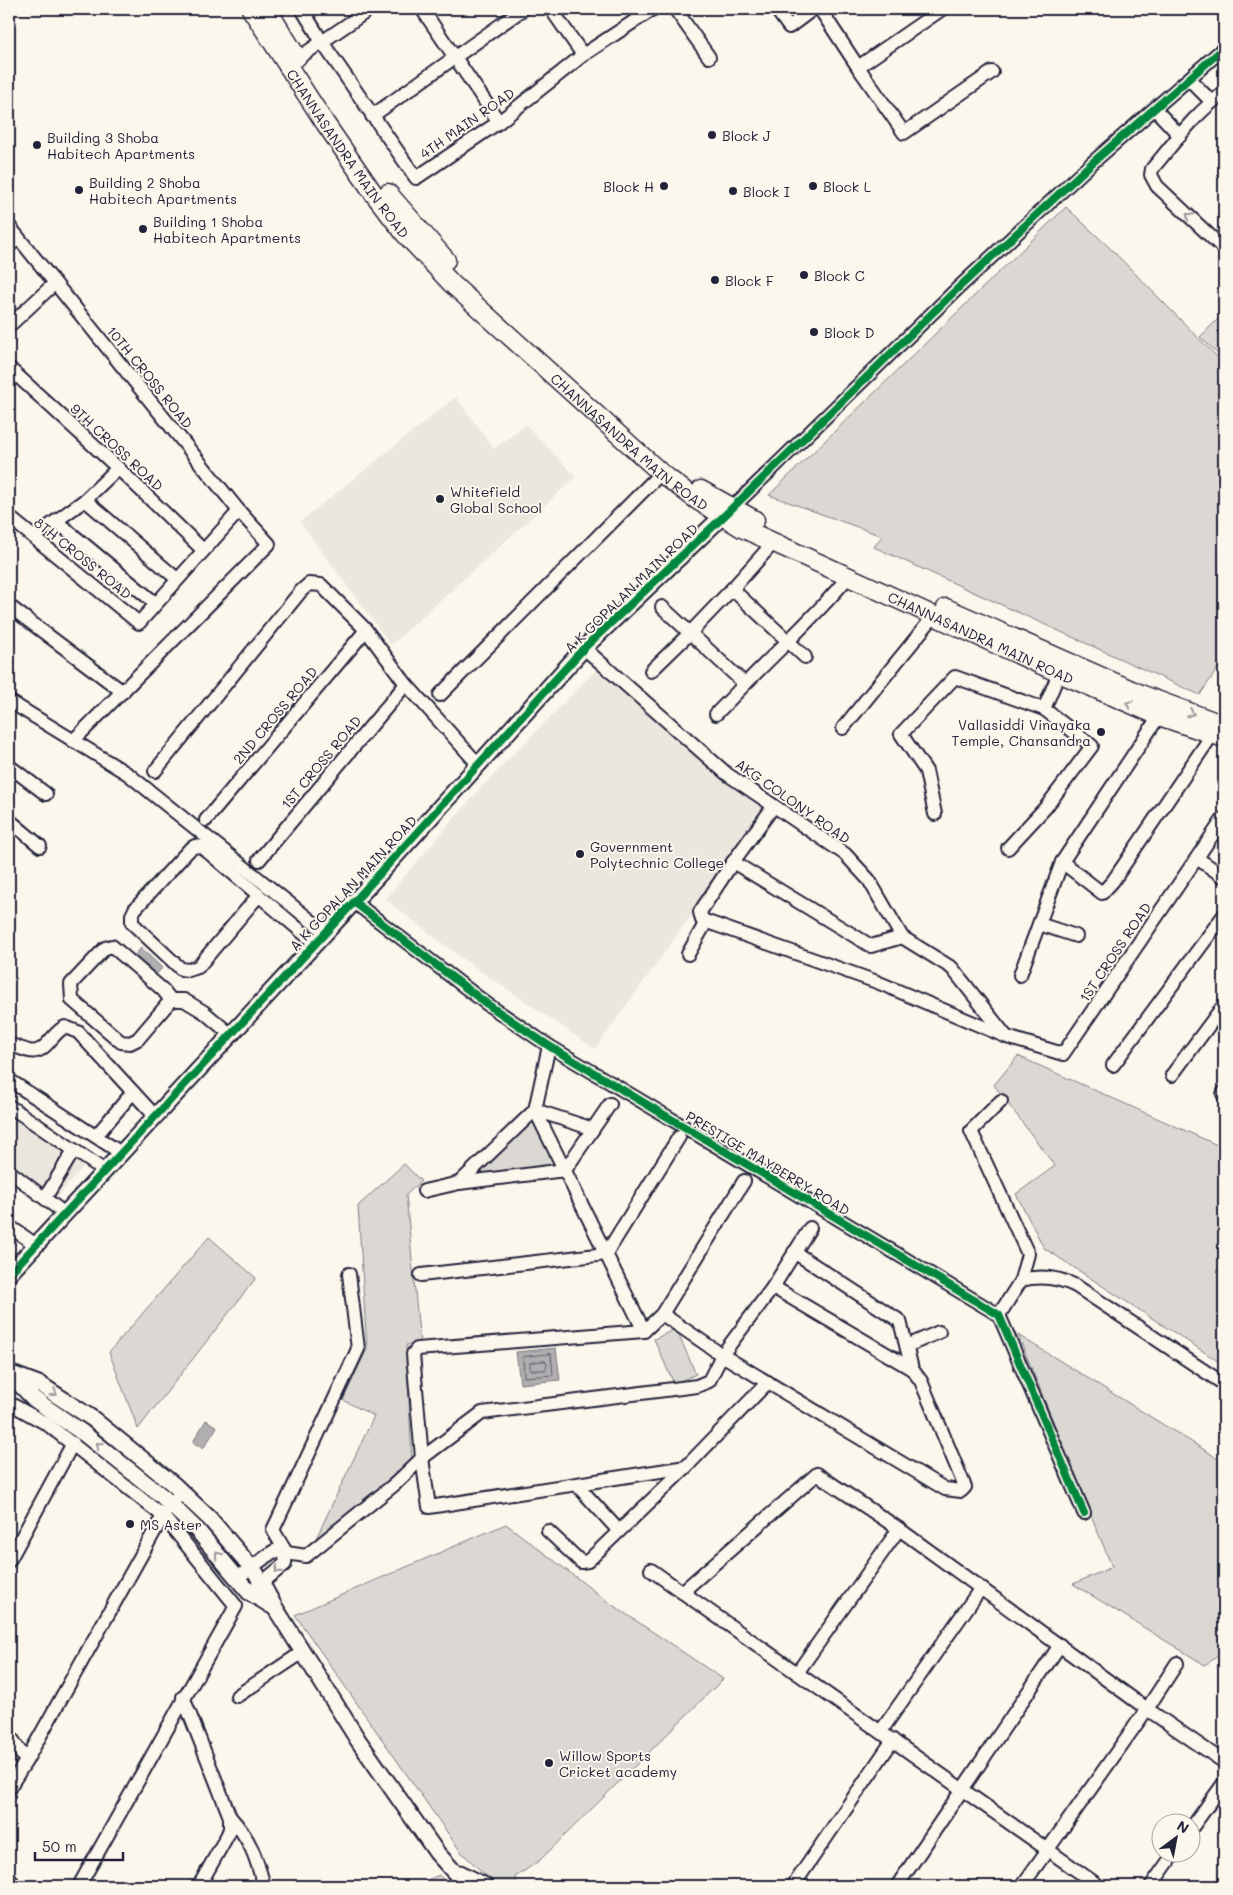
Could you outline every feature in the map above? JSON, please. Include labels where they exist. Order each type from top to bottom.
[{"type":"main road","name":"CHANNASANDRA MAIN ROAD","points":[[251,9],[325,123],[370,177],[388,193],[460,275],[671,466],[727,512],[775,530],[1160,716],[1220,733]]},
{"type":"main road","name":"CHANNASANDRA MAIN ROAD","points":[[267,9],[405,234],[452,284],[661,473],[774,542],[848,577],[934,616],[1062,667],[1143,695],[1220,733]]},
{"type":"street","name":"4TH MAIN ROAD","points":[[302,9],[319,44],[416,178],[499,122],[583,56],[653,9]]},
{"type":"street","points":[[298,59],[370,9]]},
{"type":"street","points":[[422,9],[499,122]]},
{"type":"street","points":[[372,116],[523,9]]},
{"type":"street","points":[[551,9],[583,56]]},
{"type":"street","points":[[675,9],[709,57]]},
{"type":"street","points":[[776,9],[789,26],[812,9]]},
{"type":"street","points":[[820,9],[904,133],[992,72]]},
{"type":"street","points":[[858,67],[942,9]]},
{"type":"street","points":[[727,512],[955,290],[1092,163],[1224,48]]},
{"type":"street","points":[[1189,79],[1212,102]]},
{"type":"street","points":[[1224,93],[1212,102],[1180,136],[1152,169],[1151,175],[1157,186],[1224,249]]},
{"type":"street","points":[[1154,109],[1180,136]]},
{"type":"street","name":"10TH CROSS ROAD","points":[[9,226],[13,242],[55,283],[239,511],[269,544],[123,692]]},
{"type":"street","points":[[9,326],[55,283]]},
{"type":"street","name":"9TH CROSS ROAD","points":[[9,368],[118,468],[203,550]]},
{"type":"street","points":[[34,537],[85,500],[118,468]]},
{"type":"street","points":[[440,696],[661,473]]},
{"type":"street","points":[[85,500],[177,579]]},
{"type":"street","points":[[56,521],[155,603],[239,511]]},
{"type":"street","name":"A K GOPALAN MAIN ROAD","points":[[9,1274],[354,902],[584,648],[727,512]]},
{"type":"street","name":"8TH CROSS ROAD","points":[[9,517],[139,623],[155,603]]},
{"type":"street","points":[[651,671],[732,589],[774,542]]},
{"type":"street","points":[[716,714],[848,577]]},
{"type":"street","points":[[155,771],[301,591],[309,584],[321,585],[366,630],[406,684],[478,764]]},
{"type":"street","points":[[732,589],[805,657]]},
{"type":"street","points":[[9,606],[123,692],[72,741]]},
{"type":"street","points":[[662,607],[745,684]]},
{"type":"street","points":[[844,728],[934,616]]},
{"type":"street","name":"2ND CROSS ROAD","points":[[206,820],[366,630]]},
{"type":"street","name":"AKG COLONY ROAD","points":[[584,648],[727,774],[773,807],[845,854],[869,880],[902,937],[952,968],[1006,1037]]},
{"type":"street","points":[[1044,709],[1062,667]]},
{"type":"street","points":[[935,814],[926,771],[901,734],[955,677],[1044,709],[1092,746],[1046,807],[1008,848]]},
{"type":"street","name":"1ST CROSS ROAD","points":[[259,860],[406,684]]},
{"type":"street","points":[[9,701],[128,774],[325,932]]},
{"type":"street","points":[[1020,975],[1062,862],[1160,716]]},
{"type":"street","points":[[1062,862],[1102,893],[1113,881],[1220,733]]},
{"type":"street","points":[[9,766],[46,794]]},
{"type":"street","points":[[773,807],[700,912],[702,920],[877,982],[1006,1037]]},
{"type":"street","name":"1ST CROSS ROAD","points":[[1006,1037],[1063,1054],[1224,818]]},
{"type":"street","points":[[9,820],[40,846]]},
{"type":"street","points":[[259,895],[198,967],[188,970],[181,969],[132,923],[132,915],[135,909],[189,850],[195,846],[202,847],[259,895],[314,943]]},
{"type":"street","points":[[1197,858],[1224,877]]},
{"type":"street","points":[[733,862],[871,946],[902,937]]},
{"type":"street","name":"PRESTIGE MAYBERRY ROAD","points":[[354,902],[487,1004],[549,1046],[999,1315]]},
{"type":"street","points":[[1113,1065],[1224,915]]},
{"type":"street","points":[[688,954],[706,922]]},
{"type":"street","points":[[1039,924],[1076,936]]},
{"type":"street","points":[[171,1000],[163,990],[112,946],[105,948],[71,984],[72,1000],[121,1042],[130,1042],[138,1039],[171,1000],[184,1000],[204,1012],[230,1034]]},
{"type":"street","points":[[1172,1075],[1224,1005]]},
{"type":"street","points":[[9,1044],[30,1051],[36,1051],[48,1044],[58,1030],[65,1027],[78,1032],[155,1116]]},
{"type":"street","points":[[459,1183],[535,1110],[549,1046]]},
{"type":"street","points":[[9,1080],[121,1153]]},
{"type":"street","points":[[96,1136],[133,1092]]},
{"type":"street","points":[[1002,1102],[971,1131],[1028,1254],[1021,1280],[999,1315],[1084,1513]]},
{"type":"street","points":[[424,1191],[459,1183],[565,1170],[610,1104]]},
{"type":"street","points":[[9,1106],[105,1170]]},
{"type":"street","points":[[535,1110],[593,1129]]},
{"type":"street","points":[[535,1110],[644,1331]]},
{"type":"street","points":[[606,1254],[679,1137]]},
{"type":"street","points":[[45,1198],[74,1150]]},
{"type":"street","points":[[9,1172],[65,1214]]},
{"type":"street","points":[[686,1467],[429,1507],[422,1458],[413,1354],[417,1349],[644,1331],[662,1314],[744,1181]]},
{"type":"street","points":[[9,1226],[36,1245]]},
{"type":"street","points":[[237,1578],[274,1551],[306,1556],[395,1484],[422,1458],[482,1413],[697,1386],[709,1381],[722,1355],[773,1287],[810,1228]]},
{"type":"street","points":[[794,1252],[900,1321],[912,1369]]},
{"type":"street","points":[[420,1275],[606,1254]]},
{"type":"street","points":[[256,1588],[285,1564],[286,1552],[273,1530],[358,1349],[349,1274]]},
{"type":"street","points":[[1021,1280],[1040,1276],[1050,1277],[1076,1286],[1224,1384]]},
{"type":"street","points":[[662,1314],[722,1355],[945,1489],[962,1491],[965,1487],[921,1381],[912,1369],[773,1287]]},
{"type":"street","points":[[907,1346],[939,1332]]},
{"type":"street","points":[[9,1373],[41,1385],[93,1419],[182,1493],[210,1519],[252,1567],[256,1588]]},
{"type":"street","points":[[9,1373],[34,1400],[83,1433],[167,1510],[236,1606],[183,1697],[80,1886]]},
{"type":"street","points":[[548,1531],[581,1562],[584,1562],[686,1467],[768,1382]]},
{"type":"street","points":[[9,1403],[47,1424],[198,1530],[237,1578],[256,1588],[274,1606],[358,1740],[437,1853],[467,1886]]},
{"type":"street","points":[[9,1560],[73,1443]]},
{"type":"street","points":[[682,1592],[817,1474],[899,1529],[1147,1709],[1224,1762]]},
{"type":"street","points":[[577,1485],[619,1531]]},
{"type":"street","points":[[9,1788],[167,1510],[182,1493]]},
{"type":"street","points":[[797,1672],[899,1529]]},
{"type":"street","points":[[651,1570],[1099,1886]]},
{"type":"street","points":[[881,1731],[981,1588]]},
{"type":"street","points":[[896,1886],[1060,1645]]},
{"type":"street","points":[[236,1696],[303,1652]]},
{"type":"street","points":[[1022,1886],[1147,1709],[1177,1663]]},
{"type":"street","points":[[183,1697],[230,1818],[248,1840],[259,1867],[264,1886]]},
{"type":"street","points":[[9,1734],[26,1761]]},
{"type":"street","points":[[793,1886],[893,1740]]},
{"type":"street","points":[[1200,1816],[1224,1783]]},
{"type":"street","points":[[199,1886],[227,1836],[230,1829],[230,1818]]},
{"type":"street","points":[[1151,1886],[1168,1862]]},
{"type":"street","points":[[454,1870],[486,1886]]},
{"type":"street","points":[[9,1878],[15,1886]]},
{"type":"shaded area","points":[[1066,207],[1111,249],[1224,364],[1224,659],[1200,695],[874,547],[882,536],[769,495]]},
{"type":"shaded area","points":[[1218,319],[1224,325],[1224,360],[1200,337]]},
{"type":"shaded area","name":"Whitefield Global School","points":[[456,397],[494,449],[526,425],[576,477],[391,645],[300,522]]},
{"type":"shaded area","name":"Government Polytechnic College","points":[[596,670],[701,761],[768,809],[595,1049],[460,957],[385,899],[478,791]]},
{"type":"shaded area","points":[[1018,1056],[1224,1148],[1224,1365],[1044,1248],[1016,1194],[1055,1166],[994,1085]]},
{"type":"shaded area","points":[[9,1099],[92,1156],[49,1208],[9,1179]]},
{"type":"shaded area","points":[[532,1120],[554,1164],[473,1177]]},
{"type":"shaded area","points":[[404,1164],[421,1181],[406,1195],[420,1344],[406,1345],[412,1459],[312,1547],[374,1416],[343,1400],[367,1349],[358,1206]]},
{"type":"shaded area","points":[[209,1237],[256,1278],[138,1429],[109,1352]]},
{"type":"shaded area","points":[[676,1329],[696,1374],[674,1384],[654,1339]]},
{"type":"shaded area","points":[[1018,1335],[1211,1454],[1224,1464],[1224,1652],[1205,1665],[1073,1584],[1112,1567]]},
{"type":"shaded area","name":"Willow Sports Cricket academy","points":[[506,1524],[611,1604],[723,1679],[539,1861],[515,1877],[517,1886],[497,1886],[461,1852],[295,1615]]},
{"type":"shaded area","points":[[439,1875],[449,1886],[413,1886]]},
{"type":"water","points":[[141,948],[162,968],[154,977],[133,957]]},
{"type":"water","points":[[556,1348],[560,1380],[520,1384],[516,1352]]},
{"type":"water","points":[[206,1420],[217,1427],[203,1449],[193,1442]]},
{"type":"cycle path","points":[[9,1274],[354,902],[584,648],[723,517],[955,291],[1092,163],[1224,48]]},
{"type":"cycle path","points":[[354,902],[487,1004],[549,1046],[999,1315],[1084,1513]]},
{"type":"place","name":"Block J","points":[[712,135]]},
{"type":"place","name":"Building 3 Shoba Habitech Apartments","points":[[37,145]]},
{"type":"place","name":"Block H","points":[[664,186]]},
{"type":"place","name":"Block L","points":[[813,186]]},
{"type":"place","name":"Building 2 Shoba Habitech Apartments","points":[[79,190]]},
{"type":"place","name":"Block I","points":[[733,191]]},
{"type":"place","name":"Building 1 Shoba Habitech Apartments","points":[[143,229]]},
{"type":"place","name":"Block C","points":[[804,275]]},
{"type":"place","name":"Block F","points":[[715,280]]},
{"type":"place","name":"Block D","points":[[814,332]]},
{"type":"place","name":"Whitefield Global School","points":[[440,499]]},
{"type":"place","name":"Vallasiddi Vinayaka Temple, Chansandra","points":[[1101,732]]},
{"type":"place","name":"Government Polytechnic College","points":[[580,854]]},
{"type":"place","name":"MS Aster","points":[[130,1524]]},
{"type":"place","name":"Willow Sports Cricket academy","points":[[549,1763]]}]
